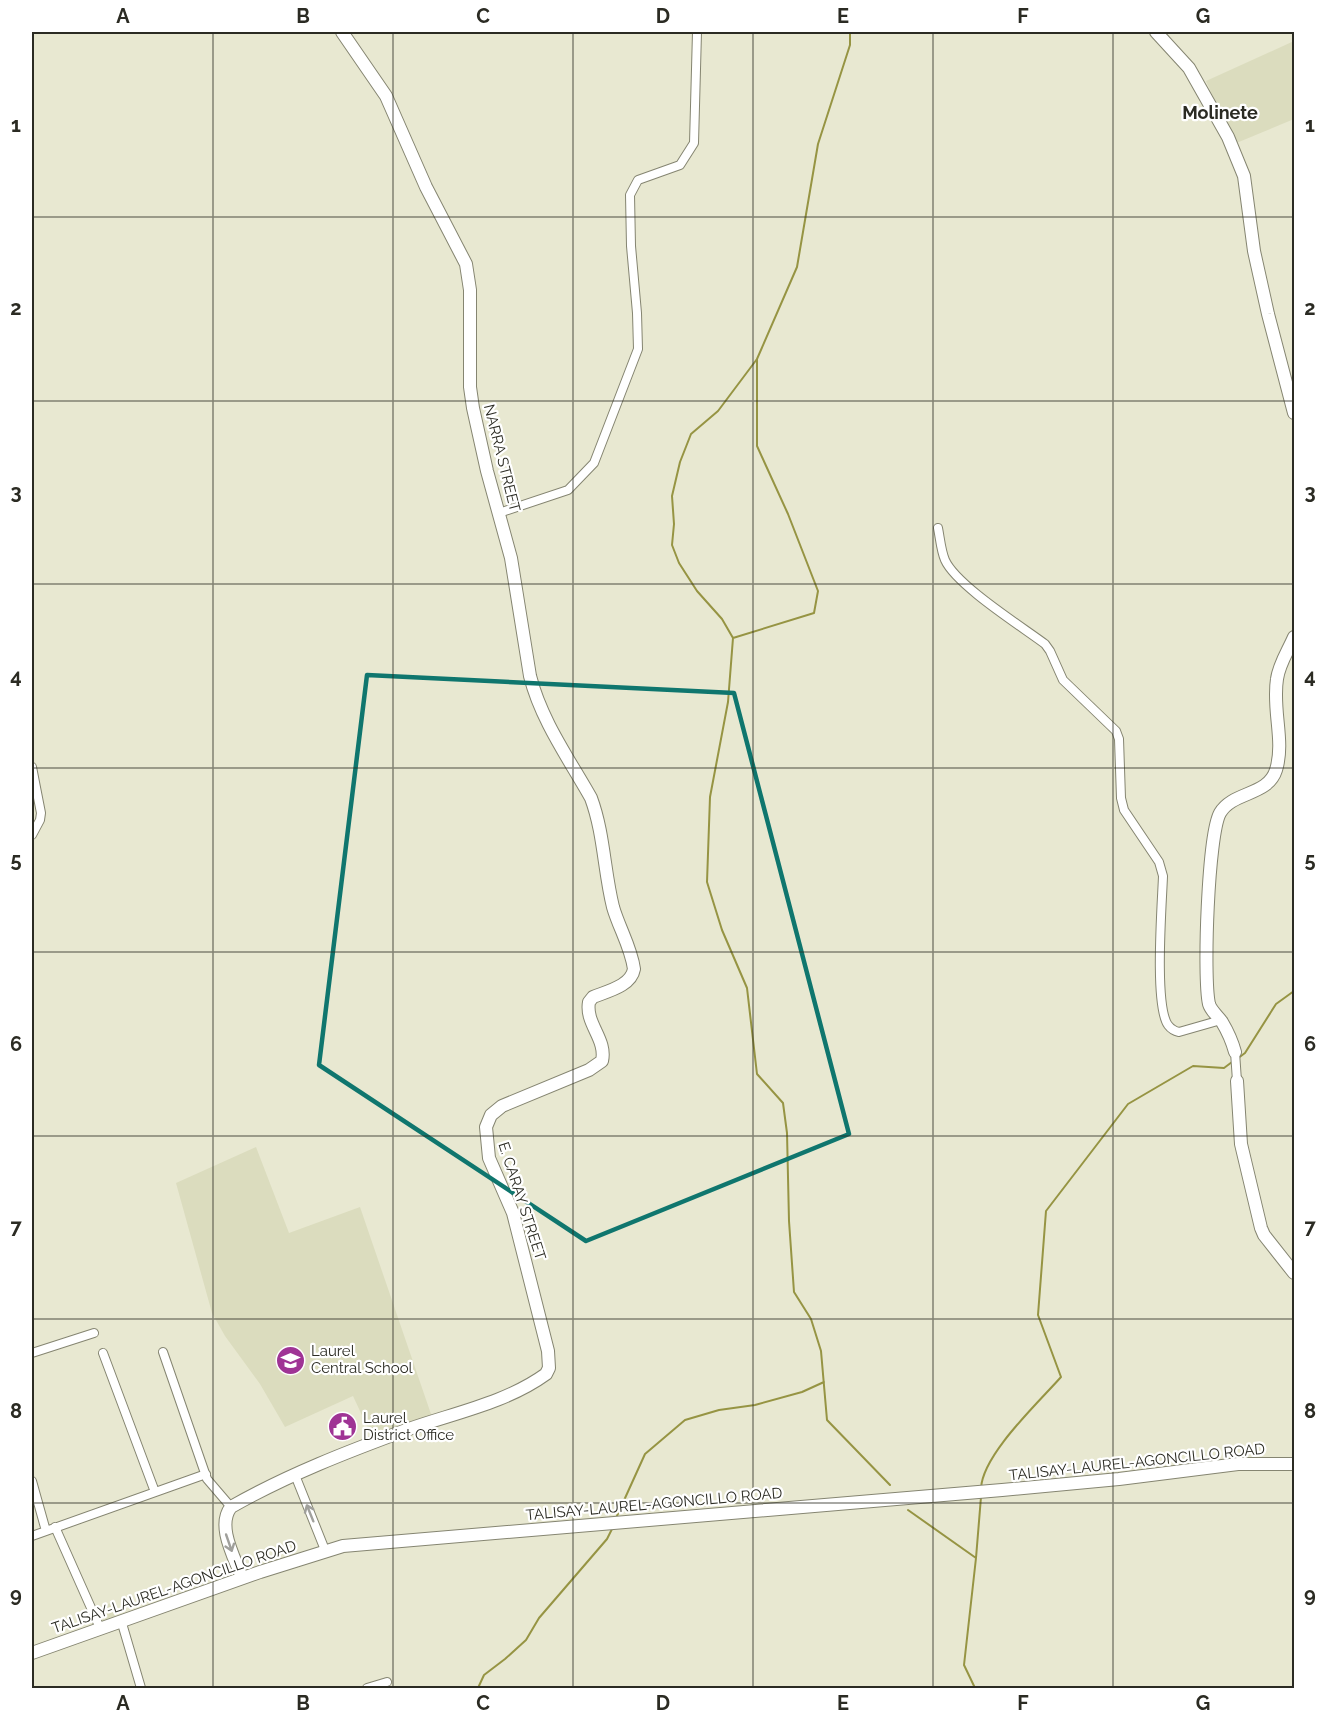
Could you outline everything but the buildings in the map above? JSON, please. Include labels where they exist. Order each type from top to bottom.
[{"type":"street","name":"NARRA STREET","points":[[342,32],[386,96],[426,187],[466,264],[470,290],[472,408],[512,558],[534,694],[591,798]]},
{"type":"street","points":[[499,513],[568,490],[594,463],[638,349],[638,313],[631,246],[630,195],[638,180],[680,165],[694,143],[697,32]]},
{"type":"street","points":[[1155,32],[1189,68],[1228,137],[1244,176],[1249,225],[1258,270],[1294,413]]},
{"type":"street","points":[[938,528],[944,559],[952,571],[982,598],[1045,644],[1064,680],[1116,731],[1119,739],[1121,798],[1124,810],[1159,862],[1163,876],[1160,996],[1166,1023],[1179,1032],[1221,1020]]},
{"type":"street","points":[[1294,637],[1277,679],[1280,754],[1276,773],[1268,785],[1228,803],[1215,824],[1210,861],[1207,968],[1209,1006],[1221,1020],[1232,1040],[1235,1052],[1241,1144],[1261,1228],[1294,1273]]},
{"type":"street","points":[[32,767],[41,813],[32,836]]},
{"type":"street","name":"E. CARAY STREET","points":[[295,1475],[408,1429],[505,1395],[538,1380],[546,1374],[549,1368],[548,1351],[513,1213],[489,1158],[486,1127],[490,1115],[502,1106],[589,1070],[602,1061],[603,1046],[588,1017],[589,1002],[593,997],[627,982],[633,976],[633,962],[614,907],[604,863],[599,823],[591,798]]},
{"type":"street","points":[[32,1353],[94,1333]]},
{"type":"street","points":[[103,1353],[154,1492]]},
{"type":"street","points":[[163,1353],[206,1474],[219,1495],[231,1507]]},
{"type":"street","name":"TALISAY-LAUREL-AGONCILLO ROAD","points":[[32,1653],[325,1550],[364,1544],[972,1493],[1119,1479],[1238,1464],[1294,1464]]},
{"type":"street","points":[[32,1536],[206,1474]]},
{"type":"street","points":[[242,1578],[226,1533],[226,1516],[231,1507],[295,1475],[325,1550]]},
{"type":"street","points":[[32,1481],[46,1531]]},
{"type":"street","points":[[55,1527],[100,1628]]},
{"type":"street","points":[[121,1620],[141,1689]]},
{"type":"street","points":[[367,1689],[387,1682]]},
{"type":"highlighted area","points":[[367,675],[734,693],[849,1134],[586,1241],[319,1065]]},
{"type":"shaded area","points":[[1294,41],[1294,119],[1234,144],[1206,81]]},
{"type":"shaded area","points":[[256,1147],[289,1233],[360,1207],[432,1417],[373,1439],[353,1396],[285,1427],[260,1384],[225,1336],[212,1313],[176,1183]]},
{"type":"shaded area","points":[[111,1603],[115,1617],[100,1623],[95,1609]]},
{"type":"waterway","points":[[850,32],[850,45],[818,144],[797,267],[757,359],[757,446],[788,514],[818,591],[814,613],[733,638],[728,702],[710,797],[707,882],[722,930],[747,988],[757,1074],[783,1103],[787,1133],[789,1221],[794,1292],[811,1319],[821,1351],[827,1420],[890,1485]]},
{"type":"waterway","points":[[733,638],[722,619],[697,591],[679,563],[672,545],[674,524],[672,496],[680,462],[691,434],[718,411],[757,359]]},
{"type":"waterway","points":[[1237,1059],[1245,1053],[1276,1004],[1294,991]]},
{"type":"waterway","points":[[981,1488],[984,1475],[1001,1445],[1061,1377],[1038,1315],[1046,1211],[1128,1104],[1193,1066],[1224,1068],[1232,1062]]},
{"type":"waterway","points":[[616,1518],[645,1454],[685,1420],[719,1410],[755,1405],[802,1392],[824,1382]]},
{"type":"waterway","points":[[975,1688],[964,1665],[981,1497]]},
{"type":"waterway","points":[[908,1510],[976,1558]]},
{"type":"waterway","points":[[478,1688],[484,1675],[526,1640],[539,1618],[607,1539],[612,1529]]},
{"type":"place","name":"Laurel Central School","points":[[290,1360]]},
{"type":"place","name":"Laurel District Office","points":[[342,1427]]},
{"type":"district","name":"Molinete","points":[[1220,113]]}]
